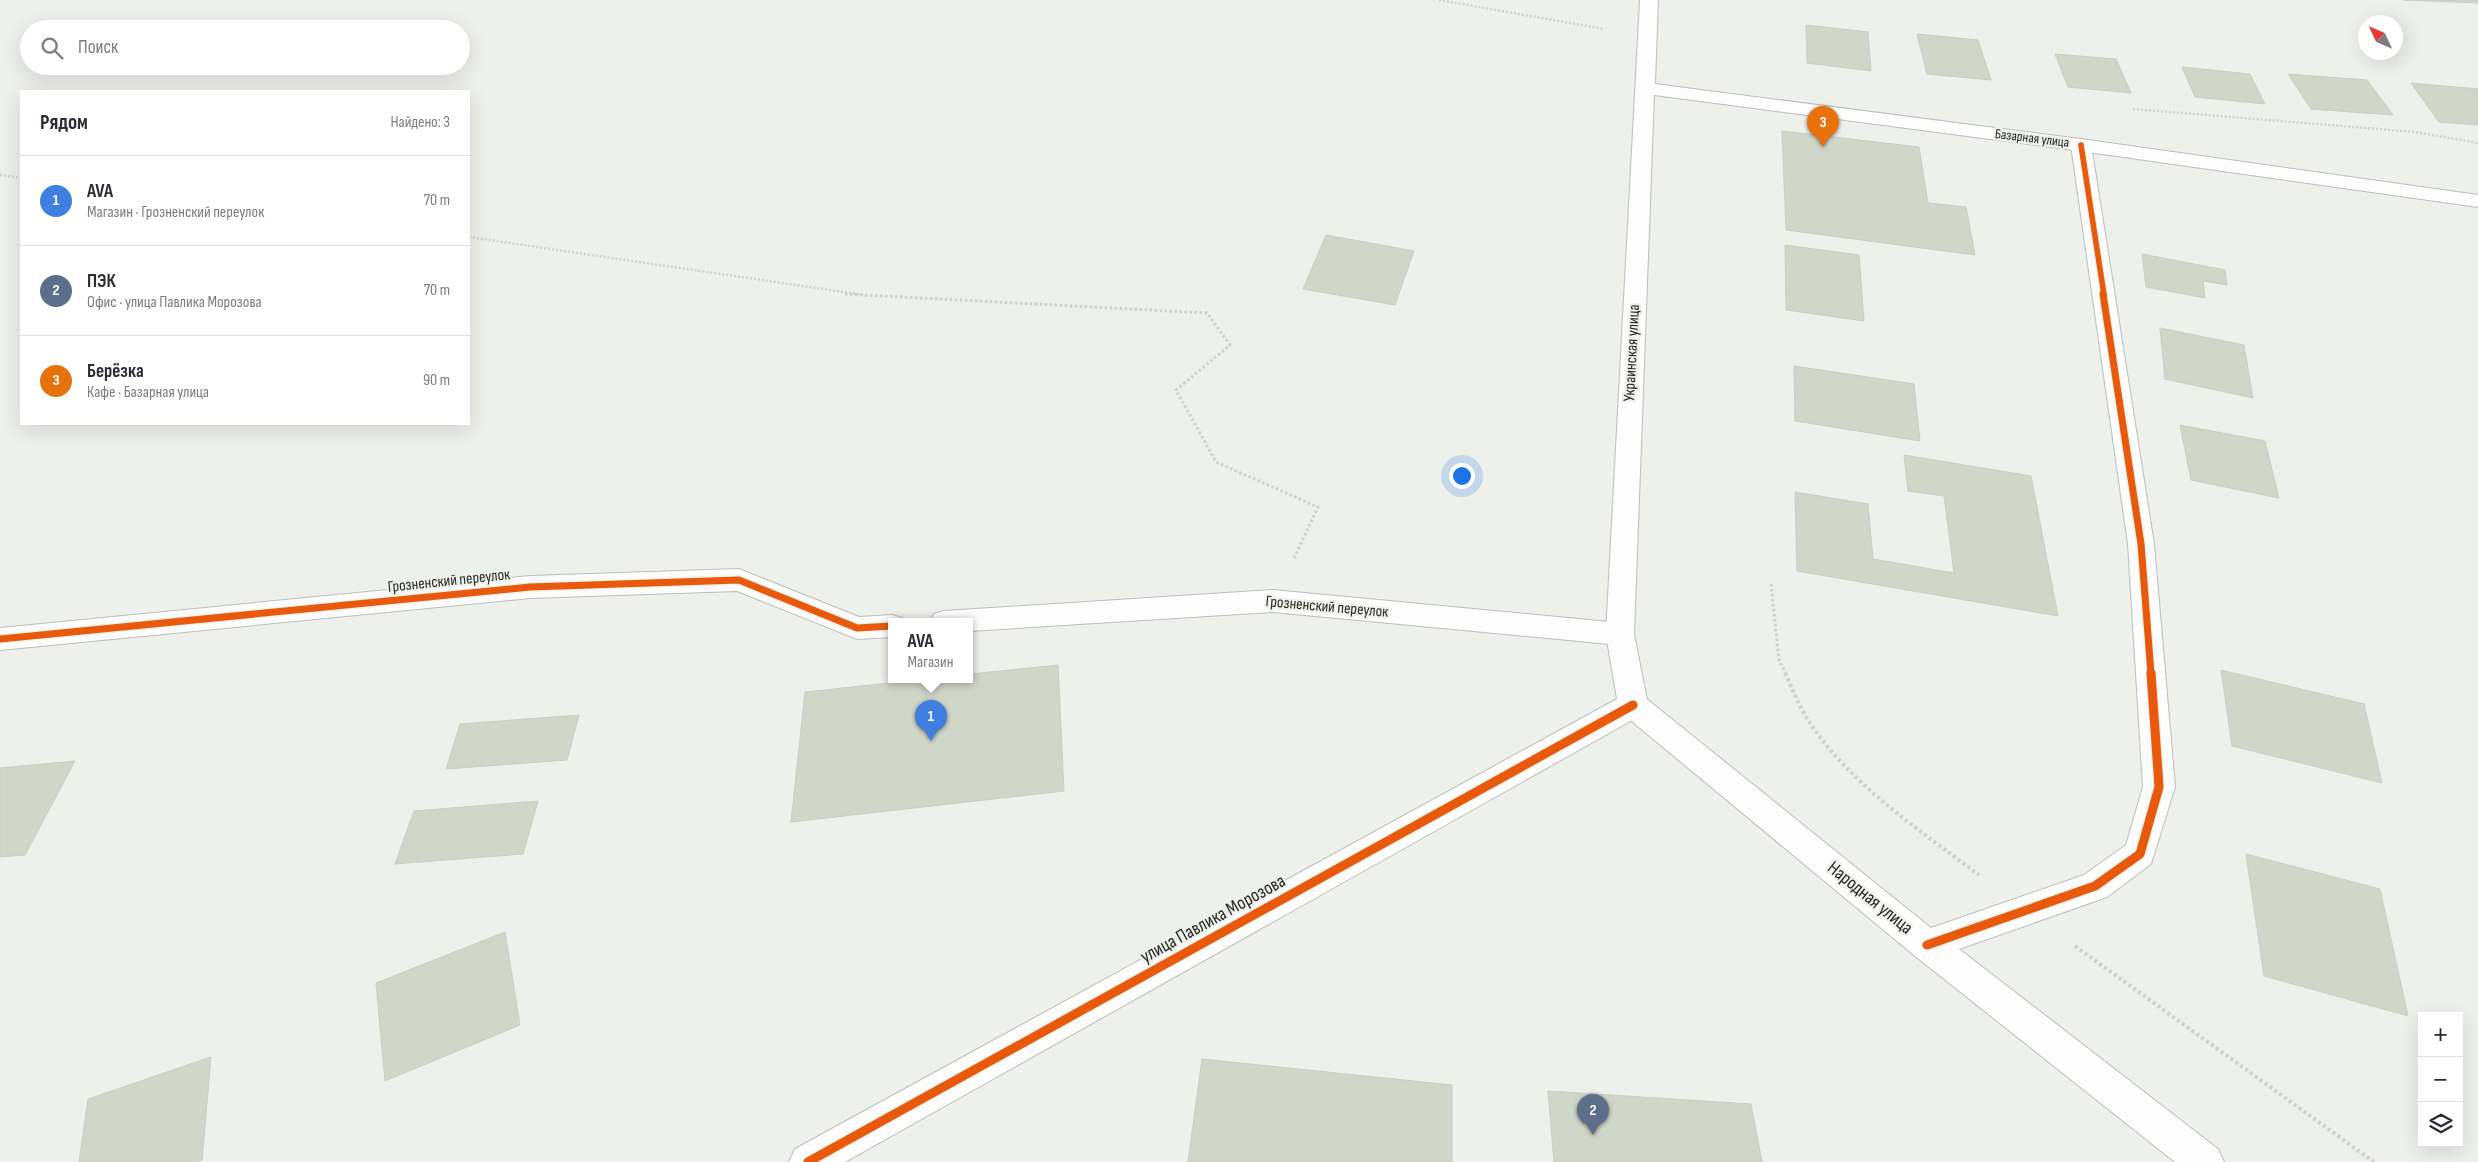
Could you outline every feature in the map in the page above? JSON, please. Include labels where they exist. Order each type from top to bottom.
[{"type":"street","name":"Украинская улица","points":[[1633,705],[1620,634],[1649,0]]},
{"type":"street","name":"Базарная улица","points":[[1644,88],[2081,144],[2478,201]]},
{"type":"street","points":[[1927,944],[2095,886],[2140,854],[2159,787],[2141,544],[2081,144]]},
{"type":"street","name":"Грозненский переулок","points":[[0,639],[530,587],[739,580],[856,628],[888,626]]},
{"type":"street","name":"Грозненский переулок","points":[[973,620],[1273,601],[1620,634]]},
{"type":"street","name":"Народная улица","points":[[1633,705],[1927,944],[2206,1162]]},
{"type":"street","name":"улица Павлика Морозова","points":[[808,1162],[1633,705]]},
{"type":"path","points":[[1439,0],[1647,36]]},
{"type":"path","points":[[2132,109],[2415,132],[2478,143]]},
{"type":"path","points":[[0,176],[20,178]]},
{"type":"path","points":[[470,237],[847,294],[1207,313],[1230,345],[1176,390],[1216,462],[1318,507],[1273,601]]},
{"type":"building","points":[[2404,0],[2478,0],[2478,3]]},
{"type":"building","points":[[1806,25],[1868,32],[1871,71],[1807,63]]},
{"type":"building","points":[[1917,34],[1978,40],[1991,80],[1927,74]]},
{"type":"building","points":[[2055,54],[2116,59],[2131,93],[2068,87]]},
{"type":"building","points":[[2182,67],[2250,74],[2265,104],[2195,97]]},
{"type":"building","points":[[2288,74],[2367,80],[2393,115],[2311,109]]},
{"type":"building","points":[[2411,83],[2478,89],[2478,125],[2439,122]]},
{"type":"building","points":[[1782,131],[1919,147],[1928,203],[1966,207],[1975,255],[1786,230]]},
{"type":"building","points":[[1326,235],[1414,251],[1395,305],[1303,289]]},
{"type":"building","points":[[1785,245],[1859,255],[1864,321],[1786,310]]},
{"type":"building","points":[[2142,254],[2225,270],[2227,285],[2203,281],[2205,298],[2146,287]]},
{"type":"building","points":[[2160,328],[2244,345],[2253,398],[2165,379]]},
{"type":"building","points":[[1794,366],[1914,384],[1920,441],[1795,421]]},
{"type":"building","points":[[2180,425],[2265,441],[2279,498],[2191,480]]},
{"type":"building","points":[[1904,455],[2031,476],[2058,616],[1797,571],[1795,492],[1868,504],[1873,559],[1954,573],[1944,496],[1908,491]]},
{"type":"building","points":[[1058,665],[1064,791],[791,822],[805,692],[889,683],[973,683],[973,674]]},
{"type":"building","points":[[2221,670],[2364,704],[2382,783],[2232,746]]},
{"type":"building","points":[[579,715],[567,760],[446,769],[460,724]]},
{"type":"building","points":[[75,761],[25,855],[0,857],[0,768]]},
{"type":"building","points":[[538,801],[523,854],[395,864],[414,811]]},
{"type":"building","points":[[2246,854],[2380,889],[2408,1016],[2264,976]]},
{"type":"building","points":[[505,932],[520,1025],[385,1081],[376,983]]},
{"type":"building","points":[[211,1057],[202,1160],[195,1162],[79,1162],[88,1099]]},
{"type":"building","points":[[1202,1059],[1452,1085],[1452,1162],[1188,1162]]},
{"type":"building","points":[[1548,1091],[1751,1104],[1762,1162],[1554,1162]]},
{"type":"cycle path","points":[[1927,945],[2095,886],[2140,854],[2159,787],[2141,544],[2081,145]]},
{"type":"cycle path","points":[[0,639],[530,587],[739,580],[857,628],[888,626]]},
{"type":"cycle path","points":[[808,1162],[1633,705]]},
{"type":"place","name":"Берёзка","points":[[1823,147]]},
{"type":"place","name":"AVA","points":[[931,741]]},
{"type":"place","name":"ПЭК","points":[[1593,1135]]}]
